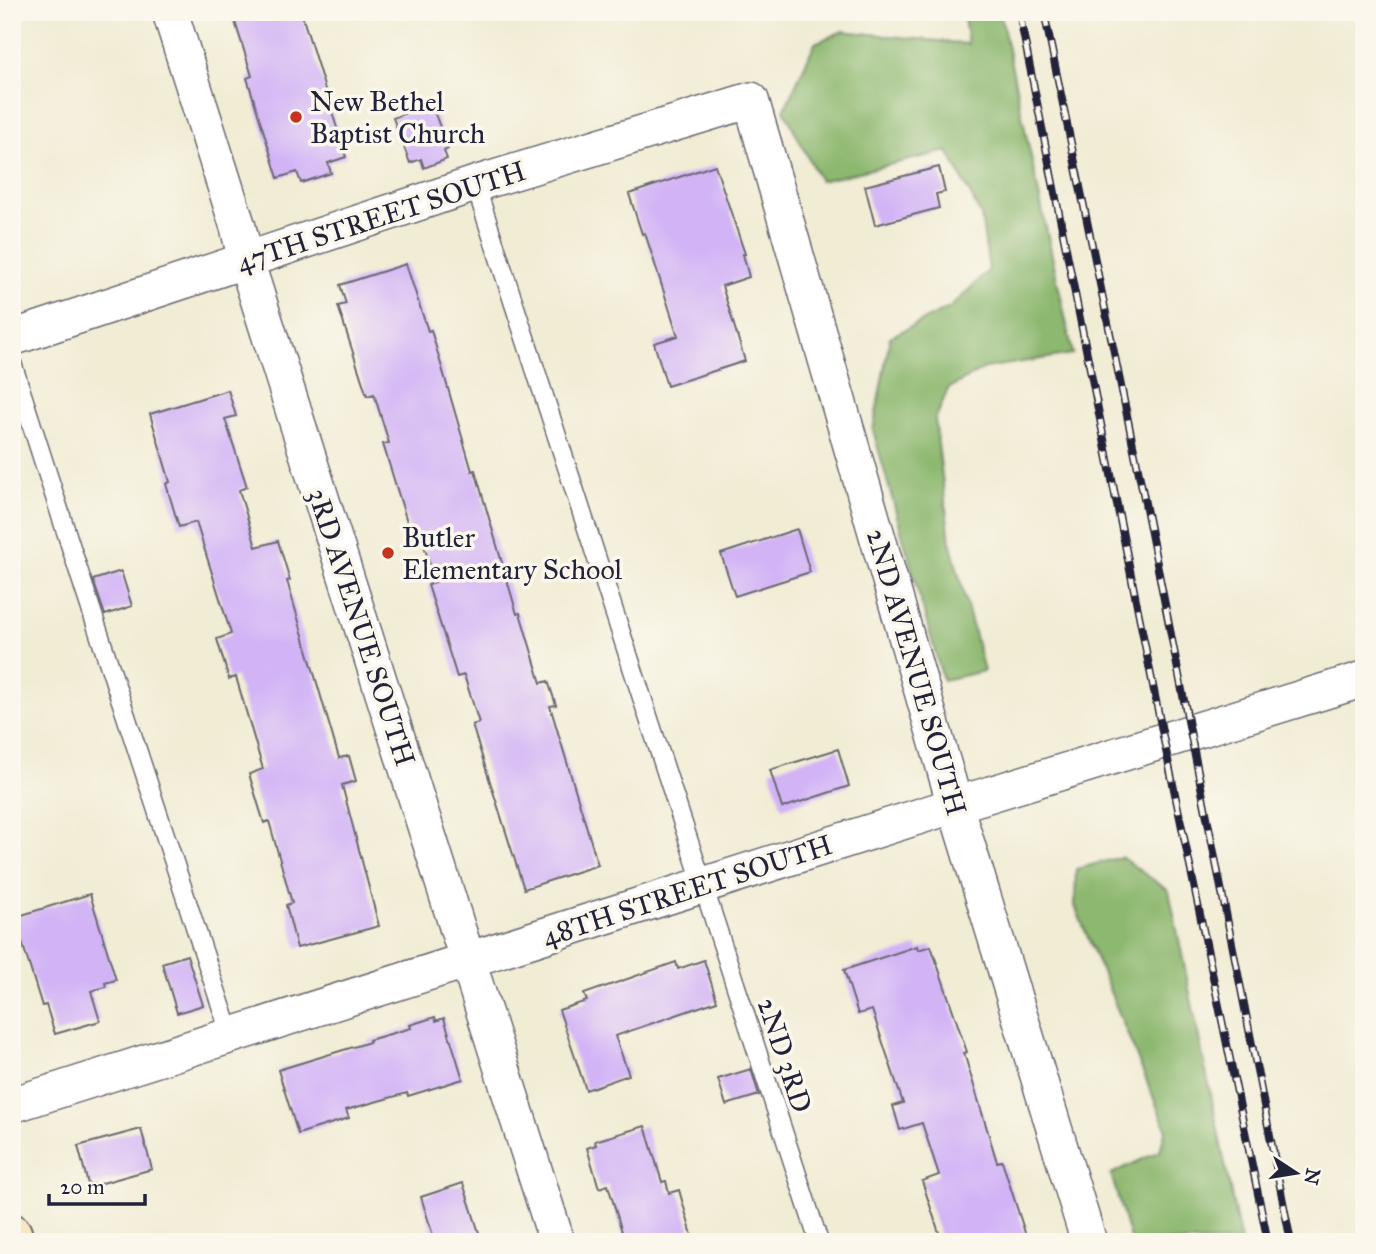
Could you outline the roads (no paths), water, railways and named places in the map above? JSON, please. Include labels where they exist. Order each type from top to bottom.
[{"type":"street","name":"3RD AVENUE SOUTH","points":[[170,12],[238,227],[246,261],[557,1242]]},
{"type":"street","name":"47TH STREET SOUTH","points":[[12,338],[475,184],[751,100]]},
{"type":"street","name":"2ND AVENUE SOUTH","points":[[751,100],[955,806],[1089,1242]]},
{"type":"street","name":"48TH STREET SOUTH","points":[[12,1105],[1364,679]]},
{"type":"street","points":[[12,1233],[15,1242]]},
{"type":"lane","name":"2ND 3RD","points":[[475,184],[819,1242]]},
{"type":"lane","points":[[12,363],[231,1036]]},
{"type":"railway","points":[[1019,12],[1164,741],[1268,1242]]},
{"type":"railway","points":[[1044,12],[1143,493],[1291,1242]]},
{"type":"place","name":"New Bethel Baptist Church","points":[[296,117]]},
{"type":"place","name":"Butler Elementary School","points":[[388,553]]}]
